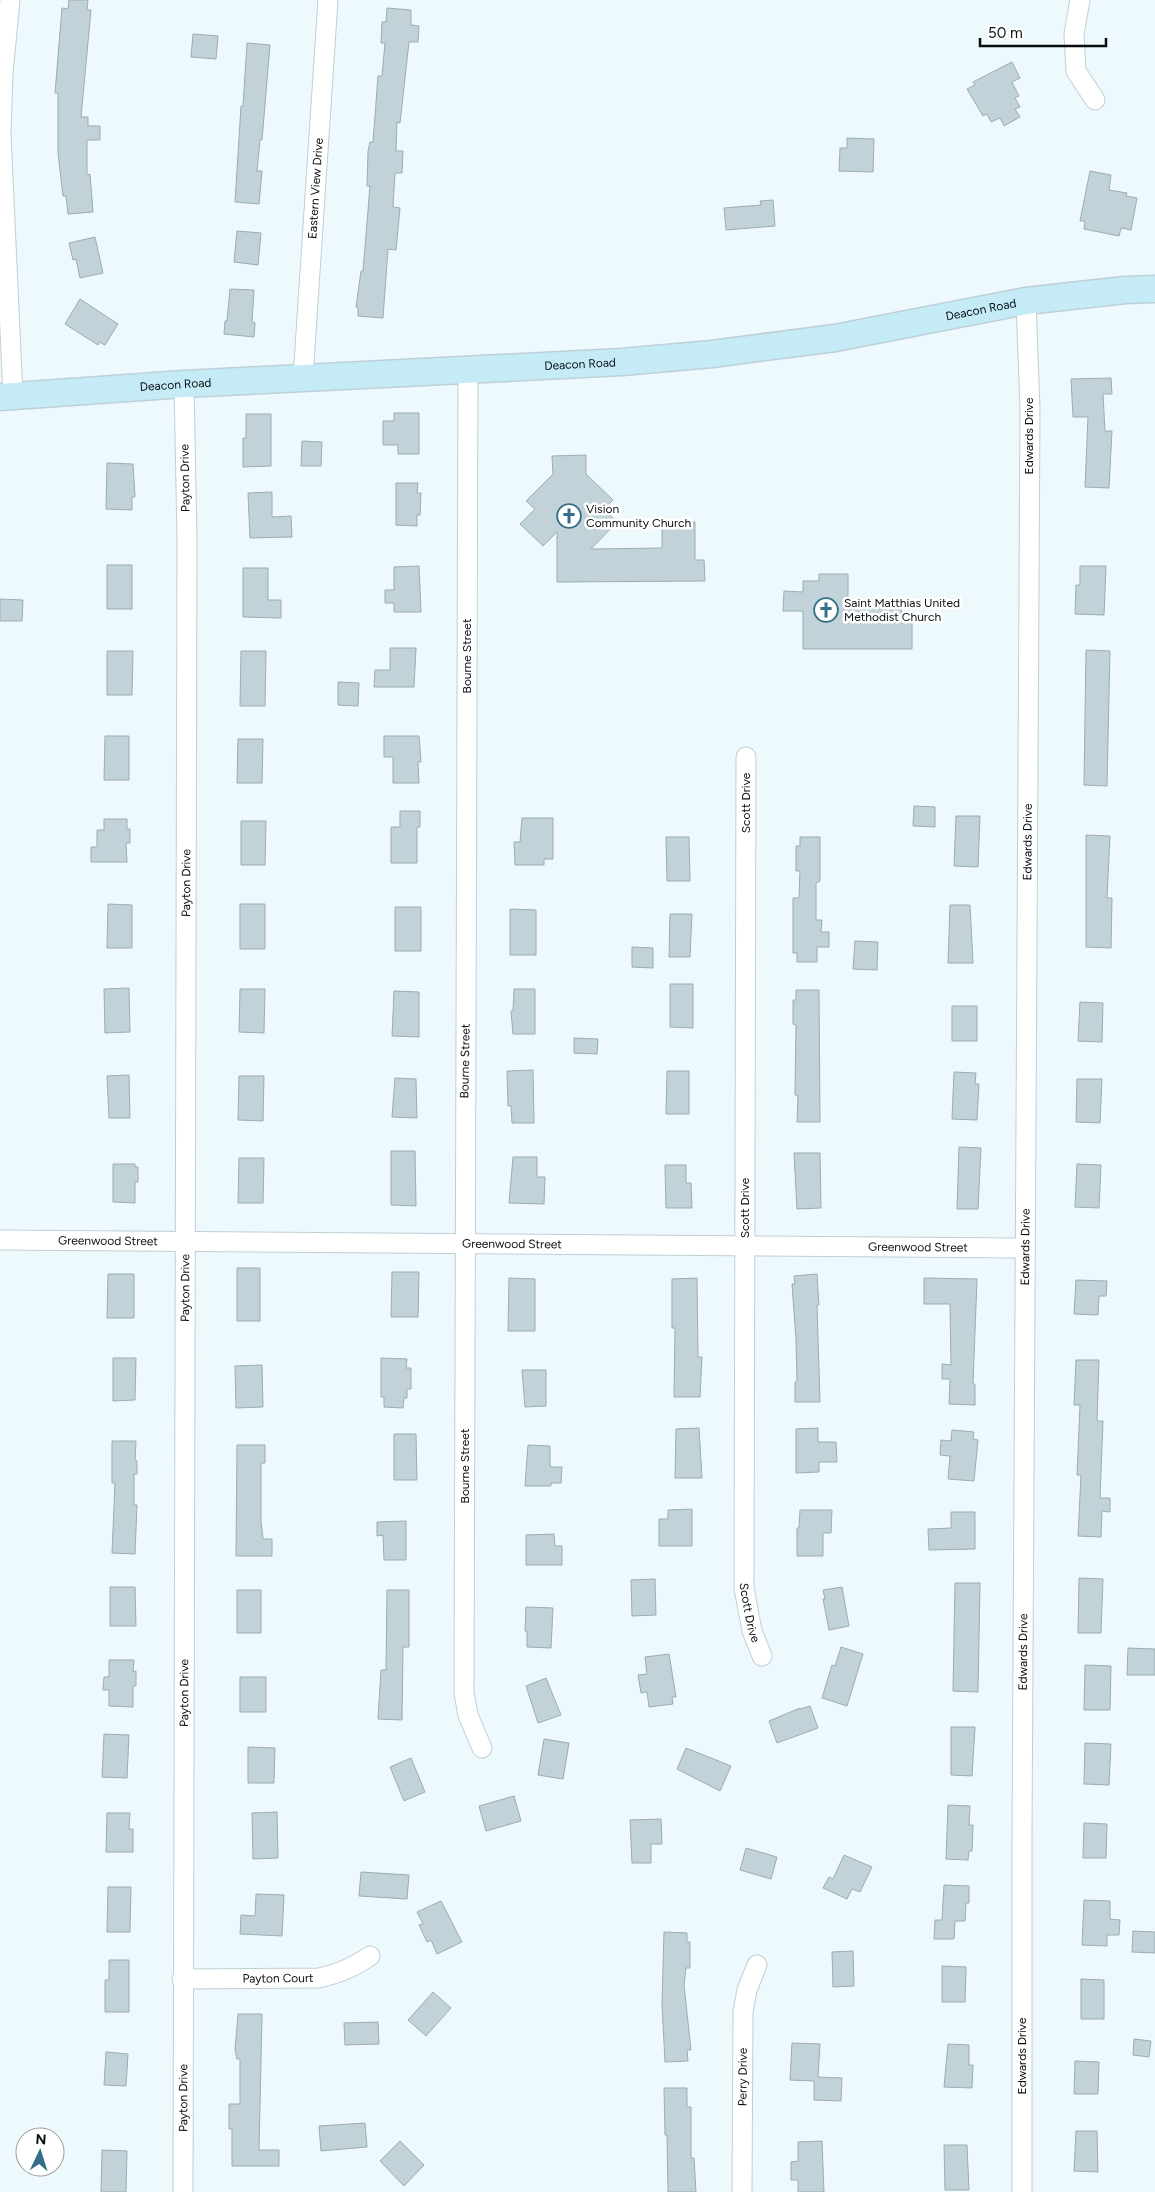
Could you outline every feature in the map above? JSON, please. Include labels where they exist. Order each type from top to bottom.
[{"type":"main road","name":"Deacon Road","points":[[7,397],[184,384],[622,362],[712,354],[787,345],[1026,301],[1117,291],[1155,289]]},
{"type":"street","points":[[7,397],[1,134],[2,74],[10,0]]},
{"type":"street","name":"Eastern View Drive","points":[[304,378],[328,0]]},
{"type":"street","points":[[1080,0],[1074,34],[1076,71],[1095,100]]},
{"type":"street","name":"Edwards Drive","points":[[1022,2192],[1022,1836],[1030,409],[1026,301]]},
{"type":"street","name":"Bourne Street","points":[[468,370],[464,1693],[468,1715],[482,1748]]},
{"type":"street","name":"Payton Drive","points":[[183,2192],[186,539],[184,384]]},
{"type":"street","name":"Scott Drive","points":[[746,757],[744,1588],[752,1631],[762,1656]]},
{"type":"street","name":"Greenwood Street","points":[[0,1240],[184,1243],[745,1244],[1025,1248]]},
{"type":"street","name":"Payton Court","points":[[182,1979],[318,1978],[346,1971],[370,1956]]},
{"type":"street","name":"Perry Drive","points":[[742,2192],[743,2012],[747,1990],[757,1965]]},
{"type":"building","points":[[69,0],[88,0],[87,10],[91,10],[81,117],[88,117],[88,126],[100,126],[100,140],[87,140],[87,175],[90,174],[93,212],[68,214],[66,196],[63,196],[58,153],[58,93],[55,93],[62,8],[68,9]]},
{"type":"building","points":[[387,8],[411,10],[411,25],[419,26],[418,42],[409,42],[400,123],[397,122],[396,151],[403,151],[402,173],[395,173],[393,207],[400,208],[396,250],[388,249],[383,318],[358,316],[358,307],[356,307],[361,271],[363,271],[370,186],[367,186],[368,151],[370,142],[373,142],[378,76],[382,76],[385,43],[381,43],[382,22],[386,22]]},
{"type":"building","points":[[193,34],[218,36],[216,59],[191,57]]},
{"type":"building","points":[[247,43],[270,45],[262,140],[260,140],[257,171],[262,171],[259,204],[235,202]]},
{"type":"building","points":[[1012,62],[1020,78],[1012,82],[1019,96],[1015,98],[1020,107],[1015,109],[1020,117],[1004,126],[1000,118],[991,122],[987,114],[983,116],[967,89],[975,85],[973,82]]},
{"type":"building","points":[[847,138],[874,139],[873,172],[839,171],[840,148],[847,148]]},
{"type":"building","points":[[1090,171],[1111,175],[1109,190],[1127,193],[1126,196],[1137,198],[1131,230],[1121,228],[1119,236],[1084,229],[1085,221],[1080,221]]},
{"type":"building","points":[[773,200],[775,226],[726,230],[724,208],[761,205],[760,201]]},
{"type":"building","points":[[237,231],[261,233],[258,265],[234,262]]},
{"type":"building","points":[[95,237],[103,273],[80,278],[76,259],[73,260],[69,243]]},
{"type":"building","points":[[230,289],[254,290],[252,322],[255,323],[254,337],[224,334]]},
{"type":"building","points":[[80,299],[118,324],[105,345],[99,342],[98,345],[65,324]]},
{"type":"building","points":[[1111,378],[1112,394],[1103,394],[1105,431],[1112,431],[1109,488],[1085,487],[1088,417],[1073,417],[1071,379]]},
{"type":"building","points":[[394,413],[419,413],[419,454],[398,454],[398,445],[383,445],[383,421],[394,421]]},
{"type":"building","points":[[246,414],[271,414],[271,466],[243,467],[243,438],[246,438]]},
{"type":"building","points":[[302,441],[322,442],[321,466],[301,466]]},
{"type":"building","name":"Vision Community Church","points":[[586,455],[586,474],[613,500],[604,509],[617,522],[591,549],[662,548],[662,522],[695,522],[695,560],[704,560],[705,581],[557,582],[557,532],[543,546],[520,524],[535,509],[526,501],[553,474],[552,456]]},
{"type":"building","points":[[107,463],[133,464],[135,497],[132,497],[132,510],[106,509]]},
{"type":"building","points":[[396,483],[418,483],[417,493],[421,493],[420,515],[417,515],[417,526],[396,525]]},
{"type":"building","points":[[272,492],[272,517],[291,516],[292,537],[250,538],[248,493]]},
{"type":"building","points":[[107,565],[132,565],[132,609],[107,609]]},
{"type":"building","points":[[419,566],[421,612],[394,612],[394,603],[385,603],[385,590],[394,590],[394,567]]},
{"type":"building","points":[[1080,566],[1106,566],[1104,615],[1075,614],[1076,585],[1080,585]]},
{"type":"building","points":[[243,568],[268,568],[268,600],[281,600],[281,618],[243,617]]},
{"type":"building","name":"Saint Matthias United Methodist Church","points":[[819,574],[848,574],[848,601],[901,602],[902,618],[912,618],[912,649],[803,649],[803,611],[783,611],[784,591],[803,592],[803,581],[819,581]]},
{"type":"building","points":[[0,599],[23,600],[22,621],[0,621]]},
{"type":"building","points":[[390,648],[416,648],[414,687],[374,687],[375,670],[390,670]]},
{"type":"building","points":[[1086,650],[1110,651],[1107,786],[1084,785]]},
{"type":"building","points":[[107,651],[133,651],[132,695],[107,695]]},
{"type":"building","points":[[241,651],[266,651],[265,706],[240,706]]},
{"type":"building","points":[[338,682],[359,683],[358,706],[338,705]]},
{"type":"building","points":[[105,736],[129,736],[129,780],[104,780]]},
{"type":"building","points":[[384,736],[419,736],[421,762],[418,762],[419,783],[393,783],[393,757],[384,757]]},
{"type":"building","points":[[238,739],[263,739],[262,783],[237,783]]},
{"type":"building","points":[[914,806],[935,807],[935,827],[913,826]]},
{"type":"building","points":[[400,811],[420,811],[420,827],[417,827],[417,863],[391,863],[391,827],[400,827]]},
{"type":"building","points":[[956,816],[980,816],[978,867],[954,866]]},
{"type":"building","points":[[522,818],[553,818],[553,859],[544,859],[544,865],[515,865],[514,842],[520,842]]},
{"type":"building","points":[[104,819],[127,819],[127,829],[130,829],[130,843],[126,843],[127,862],[91,862],[91,847],[97,847],[97,830],[104,830]]},
{"type":"building","points":[[241,821],[266,821],[265,865],[241,865]]},
{"type":"building","points":[[1086,835],[1110,836],[1107,898],[1112,898],[1111,948],[1086,947]]},
{"type":"building","points":[[666,837],[689,837],[690,881],[667,881]]},
{"type":"building","points":[[800,837],[820,837],[820,881],[816,883],[816,920],[822,920],[821,932],[829,932],[829,947],[817,947],[817,962],[797,962],[797,953],[793,953],[793,898],[799,898],[800,871],[796,871],[796,846],[800,846]]},
{"type":"building","points":[[108,904],[132,905],[132,948],[107,948]]},
{"type":"building","points":[[240,904],[265,904],[265,949],[240,949]]},
{"type":"building","points":[[950,905],[970,905],[973,963],[948,963]]},
{"type":"building","points":[[395,907],[421,907],[421,951],[395,951]]},
{"type":"building","points":[[510,909],[536,910],[536,955],[510,955]]},
{"type":"building","points":[[670,914],[692,914],[690,957],[669,957]]},
{"type":"building","points":[[855,941],[878,942],[877,970],[853,969]]},
{"type":"building","points":[[632,947],[653,948],[653,968],[632,967]]},
{"type":"building","points":[[670,984],[693,984],[693,1028],[670,1027]]},
{"type":"building","points":[[129,988],[130,1032],[105,1033],[104,989]]},
{"type":"building","points":[[240,989],[265,989],[264,1033],[239,1032]]},
{"type":"building","points":[[514,989],[535,989],[535,1034],[513,1034],[511,1011],[513,1011]]},
{"type":"building","points":[[796,990],[819,990],[820,1122],[797,1122],[798,1095],[795,1095],[796,1025],[793,1024],[793,1000],[796,1000]]},
{"type":"building","points":[[394,991],[419,992],[419,1037],[392,1036]]},
{"type":"building","points":[[1080,1002],[1103,1003],[1102,1042],[1078,1041]]},
{"type":"building","points":[[952,1006],[977,1006],[977,1041],[952,1041]]},
{"type":"building","points":[[574,1038],[598,1039],[597,1054],[574,1053]]},
{"type":"building","points":[[533,1070],[534,1123],[512,1123],[511,1106],[508,1106],[507,1071]]},
{"type":"building","points":[[667,1071],[689,1071],[689,1114],[666,1114]]},
{"type":"building","points":[[954,1072],[976,1073],[975,1084],[979,1084],[977,1120],[952,1119]]},
{"type":"building","points":[[129,1075],[130,1118],[109,1118],[107,1076]]},
{"type":"building","points":[[239,1076],[264,1076],[263,1121],[238,1120]]},
{"type":"building","points":[[395,1078],[416,1079],[417,1118],[392,1117]]},
{"type":"building","points":[[1077,1079],[1102,1079],[1100,1123],[1076,1122]]},
{"type":"building","points":[[959,1147],[981,1148],[978,1209],[957,1209]]},
{"type":"building","points":[[391,1151],[415,1151],[416,1206],[391,1205]]},
{"type":"building","points":[[794,1153],[820,1153],[821,1208],[797,1209]]},
{"type":"building","points":[[513,1157],[537,1157],[537,1177],[545,1177],[544,1204],[509,1203]]},
{"type":"building","points":[[239,1158],[264,1158],[263,1203],[238,1203]]},
{"type":"building","points":[[113,1164],[135,1164],[135,1167],[138,1167],[138,1182],[135,1182],[135,1203],[113,1202]]},
{"type":"building","points":[[1077,1164],[1101,1165],[1099,1208],[1075,1207]]},
{"type":"building","points":[[665,1165],[686,1165],[686,1183],[691,1183],[692,1208],[666,1208]]},
{"type":"building","points":[[237,1268],[260,1268],[260,1321],[237,1321]]},
{"type":"building","points":[[392,1272],[419,1272],[418,1317],[391,1317]]},
{"type":"building","points":[[108,1274],[134,1274],[134,1318],[107,1318]]},
{"type":"building","points":[[817,1274],[820,1402],[795,1402],[795,1382],[797,1381],[796,1339],[792,1284],[795,1284],[794,1276]]},
{"type":"building","points":[[509,1278],[535,1279],[535,1331],[508,1331]]},
{"type":"building","points":[[697,1278],[698,1357],[702,1357],[700,1397],[674,1397],[675,1328],[672,1328],[672,1279]]},
{"type":"building","points":[[924,1278],[977,1279],[973,1384],[975,1384],[975,1405],[949,1404],[950,1379],[942,1379],[942,1364],[951,1365],[950,1304],[924,1304]]},
{"type":"building","points":[[1076,1280],[1107,1281],[1106,1296],[1099,1296],[1098,1315],[1074,1314]]},
{"type":"building","points":[[113,1358],[136,1358],[135,1400],[113,1401]]},
{"type":"building","points":[[381,1358],[407,1359],[406,1368],[411,1368],[411,1389],[407,1389],[407,1398],[404,1398],[403,1408],[384,1407],[384,1397],[381,1397]]},
{"type":"building","points":[[1076,1360],[1099,1360],[1097,1421],[1103,1421],[1100,1498],[1110,1498],[1110,1512],[1102,1511],[1101,1537],[1078,1536],[1081,1475],[1077,1475],[1080,1405],[1074,1405]]},
{"type":"building","points":[[262,1365],[263,1407],[236,1408],[235,1366]]},
{"type":"building","points":[[522,1370],[546,1370],[546,1406],[525,1407]]},
{"type":"building","points":[[699,1428],[702,1478],[675,1478],[676,1429]]},
{"type":"building","points":[[818,1428],[818,1442],[836,1442],[837,1462],[819,1462],[819,1472],[796,1473],[796,1429]]},
{"type":"building","points":[[952,1430],[974,1432],[973,1439],[978,1440],[974,1481],[948,1479],[950,1456],[940,1455],[941,1440],[951,1441]]},
{"type":"building","points":[[394,1434],[416,1434],[417,1480],[394,1480]]},
{"type":"building","points":[[112,1441],[136,1441],[135,1460],[137,1461],[137,1474],[134,1474],[134,1505],[137,1505],[135,1554],[112,1553],[115,1483],[112,1483]]},
{"type":"building","points":[[237,1445],[265,1445],[265,1463],[261,1463],[261,1521],[263,1539],[272,1539],[272,1556],[236,1556]]},
{"type":"building","points":[[528,1445],[550,1446],[551,1467],[562,1467],[561,1483],[551,1483],[551,1486],[525,1486]]},
{"type":"building","points":[[692,1509],[692,1546],[659,1546],[659,1519],[668,1519],[668,1510]]},
{"type":"building","points":[[800,1510],[832,1510],[831,1533],[823,1533],[823,1556],[797,1556],[797,1528],[799,1528]]},
{"type":"building","points":[[951,1512],[975,1512],[975,1549],[929,1550],[928,1529],[951,1528]]},
{"type":"building","points":[[406,1521],[406,1560],[384,1560],[383,1535],[377,1536],[377,1522]]},
{"type":"building","points":[[554,1534],[555,1546],[562,1546],[562,1565],[526,1565],[526,1535]]},
{"type":"building","points":[[1079,1578],[1103,1579],[1101,1633],[1078,1633]]},
{"type":"building","points":[[655,1579],[656,1615],[632,1616],[631,1580]]},
{"type":"building","points":[[955,1583],[980,1583],[978,1692],[953,1691]]},
{"type":"building","points":[[110,1587],[135,1587],[136,1626],[110,1626]]},
{"type":"building","points":[[842,1587],[849,1626],[829,1630],[823,1590]]},
{"type":"building","points":[[237,1590],[261,1590],[261,1633],[237,1633]]},
{"type":"building","points":[[387,1590],[409,1590],[409,1647],[403,1647],[402,1720],[378,1719],[381,1670],[386,1670]]},
{"type":"building","points":[[526,1607],[553,1608],[551,1648],[527,1647],[527,1631],[525,1631]]},
{"type":"building","points":[[841,1647],[863,1654],[847,1706],[822,1698],[832,1665],[835,1666]]},
{"type":"building","points":[[1128,1648],[1155,1649],[1155,1675],[1127,1675]]},
{"type":"building","points":[[669,1654],[676,1697],[672,1697],[673,1704],[649,1707],[647,1692],[641,1693],[638,1675],[647,1674],[645,1657]]},
{"type":"building","points":[[109,1660],[134,1660],[133,1672],[136,1671],[136,1686],[133,1686],[133,1707],[109,1706],[109,1690],[103,1690],[104,1677],[109,1677]]},
{"type":"building","points":[[1085,1665],[1111,1666],[1110,1710],[1084,1710]]},
{"type":"building","points":[[240,1677],[266,1677],[266,1712],[240,1712]]},
{"type":"building","points":[[546,1678],[561,1715],[538,1723],[526,1686]]},
{"type":"building","points":[[810,1706],[818,1728],[777,1743],[769,1721],[800,1708]]},
{"type":"building","points":[[951,1727],[975,1727],[972,1776],[951,1775]]},
{"type":"building","points":[[104,1734],[129,1735],[127,1778],[102,1777]]},
{"type":"building","points":[[544,1739],[569,1743],[563,1779],[538,1775]]},
{"type":"building","points":[[1085,1743],[1111,1744],[1109,1785],[1084,1784]]},
{"type":"building","points":[[248,1747],[275,1748],[274,1783],[248,1783]]},
{"type":"building","points":[[686,1748],[731,1766],[720,1791],[677,1769]]},
{"type":"building","points":[[411,1758],[425,1792],[404,1801],[390,1767]]},
{"type":"building","points":[[514,1796],[521,1821],[486,1831],[479,1806]]},
{"type":"building","points":[[948,1805],[970,1806],[969,1825],[973,1825],[972,1851],[969,1851],[968,1860],[946,1859]]},
{"type":"building","points":[[277,1812],[278,1858],[253,1859],[252,1813]]},
{"type":"building","points":[[107,1813],[130,1813],[129,1829],[133,1829],[133,1852],[106,1852]]},
{"type":"building","points":[[661,1819],[662,1844],[651,1844],[651,1863],[632,1863],[630,1820]]},
{"type":"building","points":[[1084,1823],[1107,1824],[1106,1858],[1083,1858]]},
{"type":"building","points":[[746,1848],[777,1857],[771,1879],[740,1870]]},
{"type":"building","points":[[844,1855],[872,1867],[860,1892],[852,1889],[847,1899],[823,1888],[829,1877],[833,1879]]},
{"type":"building","points":[[361,1872],[409,1875],[407,1899],[359,1896]]},
{"type":"building","points":[[944,1885],[969,1886],[969,1903],[966,1903],[965,1921],[955,1921],[954,1939],[934,1939],[935,1920],[942,1920]]},
{"type":"building","points":[[108,1887],[131,1887],[130,1932],[107,1932]]},
{"type":"building","points":[[256,1894],[284,1895],[282,1936],[240,1934],[241,1915],[255,1916]]},
{"type":"building","points":[[1084,1900],[1110,1901],[1110,1919],[1120,1920],[1119,1935],[1107,1935],[1107,1946],[1082,1945]]},
{"type":"building","points":[[441,1901],[462,1942],[437,1954],[431,1940],[427,1942],[419,1925],[423,1924],[417,1912]]},
{"type":"building","points":[[1133,1931],[1155,1932],[1155,1953],[1132,1952]]},
{"type":"building","points":[[664,1932],[687,1933],[687,1942],[690,1942],[690,1968],[686,1968],[684,1985],[691,2050],[687,2050],[688,2061],[665,2062],[662,2005]]},
{"type":"building","points":[[853,1951],[854,1986],[833,1987],[832,1952]]},
{"type":"building","points":[[109,1960],[129,1960],[129,2012],[105,2012],[105,1980],[109,1980]]},
{"type":"building","points":[[942,1966],[966,1967],[965,2002],[942,2002]]},
{"type":"building","points":[[1081,1979],[1104,1980],[1104,2019],[1081,2019]]},
{"type":"building","points":[[433,1992],[451,2008],[426,2036],[408,2020]]},
{"type":"building","points":[[238,2014],[262,2014],[259,2150],[279,2150],[279,2166],[232,2166],[232,2129],[229,2129],[229,2104],[240,2104],[240,2059],[237,2059],[235,2050]]},
{"type":"building","points":[[378,2022],[379,2044],[345,2045],[344,2023]]},
{"type":"building","points":[[1134,2039],[1151,2041],[1149,2057],[1133,2055]]},
{"type":"building","points":[[792,2043],[820,2044],[818,2077],[842,2078],[841,2101],[814,2100],[814,2081],[790,2080]]},
{"type":"building","points":[[948,2044],[969,2045],[969,2065],[973,2065],[972,2088],[944,2087]]},
{"type":"building","points":[[106,2052],[128,2054],[126,2086],[104,2085]]},
{"type":"building","points":[[1075,2061],[1099,2062],[1098,2094],[1074,2094]]},
{"type":"building","points":[[664,2088],[687,2088],[687,2107],[691,2107],[691,2158],[694,2158],[696,2192],[668,2192]]},
{"type":"building","points":[[365,2123],[367,2147],[321,2151],[319,2126]]},
{"type":"building","points":[[1076,2131],[1097,2131],[1098,2172],[1074,2171]]},
{"type":"building","points":[[400,2141],[424,2165],[404,2186],[380,2161]]},
{"type":"building","points":[[822,2141],[824,2192],[798,2192],[798,2180],[791,2180],[791,2162],[798,2161],[798,2142]]},
{"type":"building","points":[[944,2145],[967,2145],[969,2190],[945,2190]]},
{"type":"building","points":[[102,2150],[127,2151],[126,2192],[101,2192]]},
{"type":"place","name":"Vision Community Church","points":[[569,516]]},
{"type":"place","name":"Saint Matthias United Methodist Church","points":[[826,610]]}]
